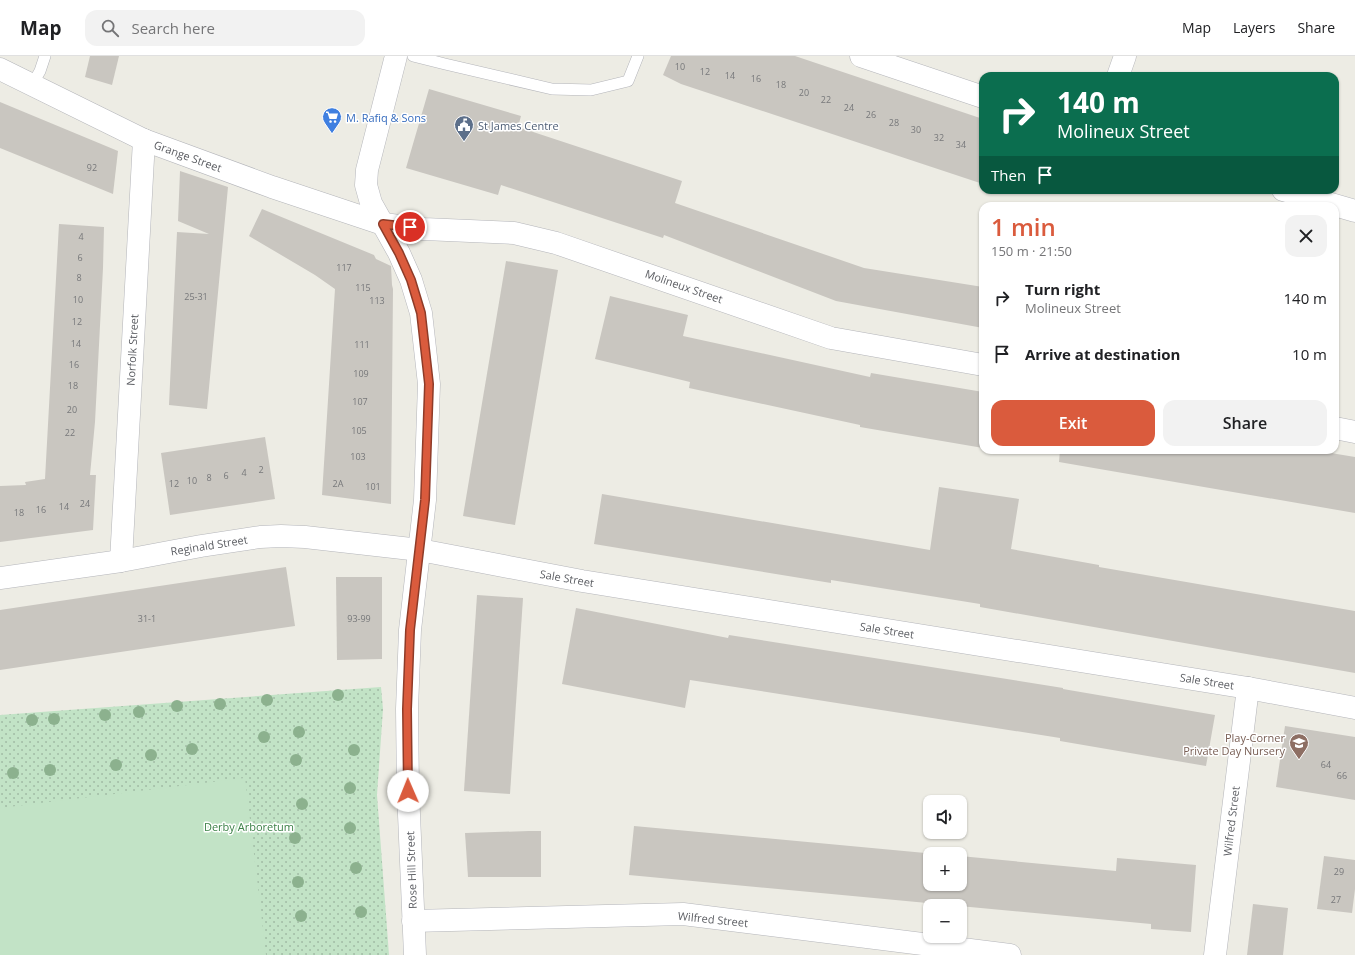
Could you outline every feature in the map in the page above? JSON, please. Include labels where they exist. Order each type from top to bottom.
[{"type":"street","name":"Rose Hill Street","points":[[396,56],[367,170],[366,185],[371,203],[399,253],[411,280],[421,313],[428,376],[428,449],[425,500],[410,630],[407,709],[408,791],[415,955]]},
{"type":"street","points":[[861,56],[979,96]]},
{"type":"street","points":[[1119,72],[1125,56]]},
{"type":"street","name":"Grange Street","points":[[0,70],[144,140],[272,187],[383,224]]},
{"type":"street","name":"Norfolk Street","points":[[121,561],[144,140]]},
{"type":"street","points":[[1297,194],[1324,202]]},
{"type":"street","points":[[1339,206],[1355,211]]},
{"type":"street","name":"Molineux Street","points":[[383,224],[424,229],[514,234],[556,243],[831,338],[979,364]]},
{"type":"street","points":[[1339,429],[1355,432]]},
{"type":"street","name":"Reginald Street","points":[[0,578],[121,561],[260,537],[282,536],[420,550]]},
{"type":"street","name":"Sale Street","points":[[420,550],[582,581],[1248,688],[1355,708]]},
{"type":"street","name":"Wilfred Street","points":[[1214,955],[1248,688]]},
{"type":"street","name":"Wilfred Street","points":[[413,921],[683,914],[1010,955]]},
{"type":"lane","points":[[32,85],[40,71],[45,56]]},
{"type":"lane","points":[[413,56],[552,89],[591,90],[628,81],[638,56]]},
{"type":"green space","name":"Derby Arboretum","points":[[381,687],[383,709],[377,795],[389,955],[0,955],[0,715]]},
{"type":"green space","points":[[245,778],[266,955],[0,955],[0,808]]},
{"type":"building","points":[[90,56],[119,56],[112,85],[85,77]]},
{"type":"building","points":[[671,56],[795,56],[979,118],[979,183],[681,84],[663,75]]},
{"type":"building","points":[[429,89],[521,116],[518,127],[682,181],[675,203],[864,268],[979,286],[979,327],[836,301],[664,235],[663,238],[501,185],[498,195],[406,168]]},
{"type":"building","points":[[0,102],[118,151],[113,194],[0,148]]},
{"type":"building","points":[[180,171],[228,187],[207,409],[169,405],[177,232],[209,234],[178,221]]},
{"type":"building","points":[[262,209],[374,255],[376,259],[391,266],[393,289],[391,504],[322,495],[335,289],[315,275],[249,236]]},
{"type":"building","points":[[59,224],[104,227],[95,422],[90,475],[96,475],[93,530],[0,542],[0,486],[26,485],[25,482],[45,479]]},
{"type":"building","points":[[506,261],[558,270],[515,525],[463,516]]},
{"type":"building","points":[[610,296],[688,315],[683,336],[870,377],[871,373],[979,391],[979,447],[860,427],[860,425],[689,388],[690,382],[595,359]]},
{"type":"building","points":[[265,437],[275,499],[170,515],[161,453]]},
{"type":"building","points":[[1060,454],[1337,454],[1355,457],[1355,513],[1059,462]]},
{"type":"building","points":[[939,487],[1019,499],[1011,549],[1099,565],[1099,567],[1355,611],[1355,673],[980,607],[980,604],[831,580],[831,583],[594,544],[602,494],[930,550]]},
{"type":"building","points":[[286,567],[295,626],[0,670],[0,610]]},
{"type":"building","points":[[336,577],[382,577],[382,659],[337,660]]},
{"type":"building","points":[[477,595],[523,598],[510,794],[464,791]]},
{"type":"building","points":[[576,608],[728,638],[729,635],[1063,688],[1215,715],[1206,766],[1060,741],[1060,738],[690,680],[685,708],[562,684]]},
{"type":"building","points":[[1285,726],[1355,737],[1355,800],[1276,787]]},
{"type":"building","points":[[634,826],[923,853],[923,891],[967,891],[967,857],[1116,871],[1117,858],[1196,865],[1191,932],[1151,929],[1151,924],[967,907],[967,899],[923,899],[923,903],[629,875]]},
{"type":"building","points":[[541,831],[541,877],[468,877],[465,833]]},
{"type":"building","points":[[1324,856],[1355,860],[1355,889],[1352,913],[1317,909]]},
{"type":"building","points":[[1253,904],[1288,908],[1283,955],[1247,955]]},
{"type":"place","name":"M. Rafiq & Sons","points":[[332,134]]},
{"type":"place","name":"St James Centre","points":[[464,142]]},
{"type":"place","name":"Play-Corner Private Day Nursery","points":[[1299,760]]},
{"type":"route","points":[[408,791],[407,709],[410,630],[425,500],[428,449],[429,384],[421,313],[411,280],[399,253],[383,224],[410,227]]}]
